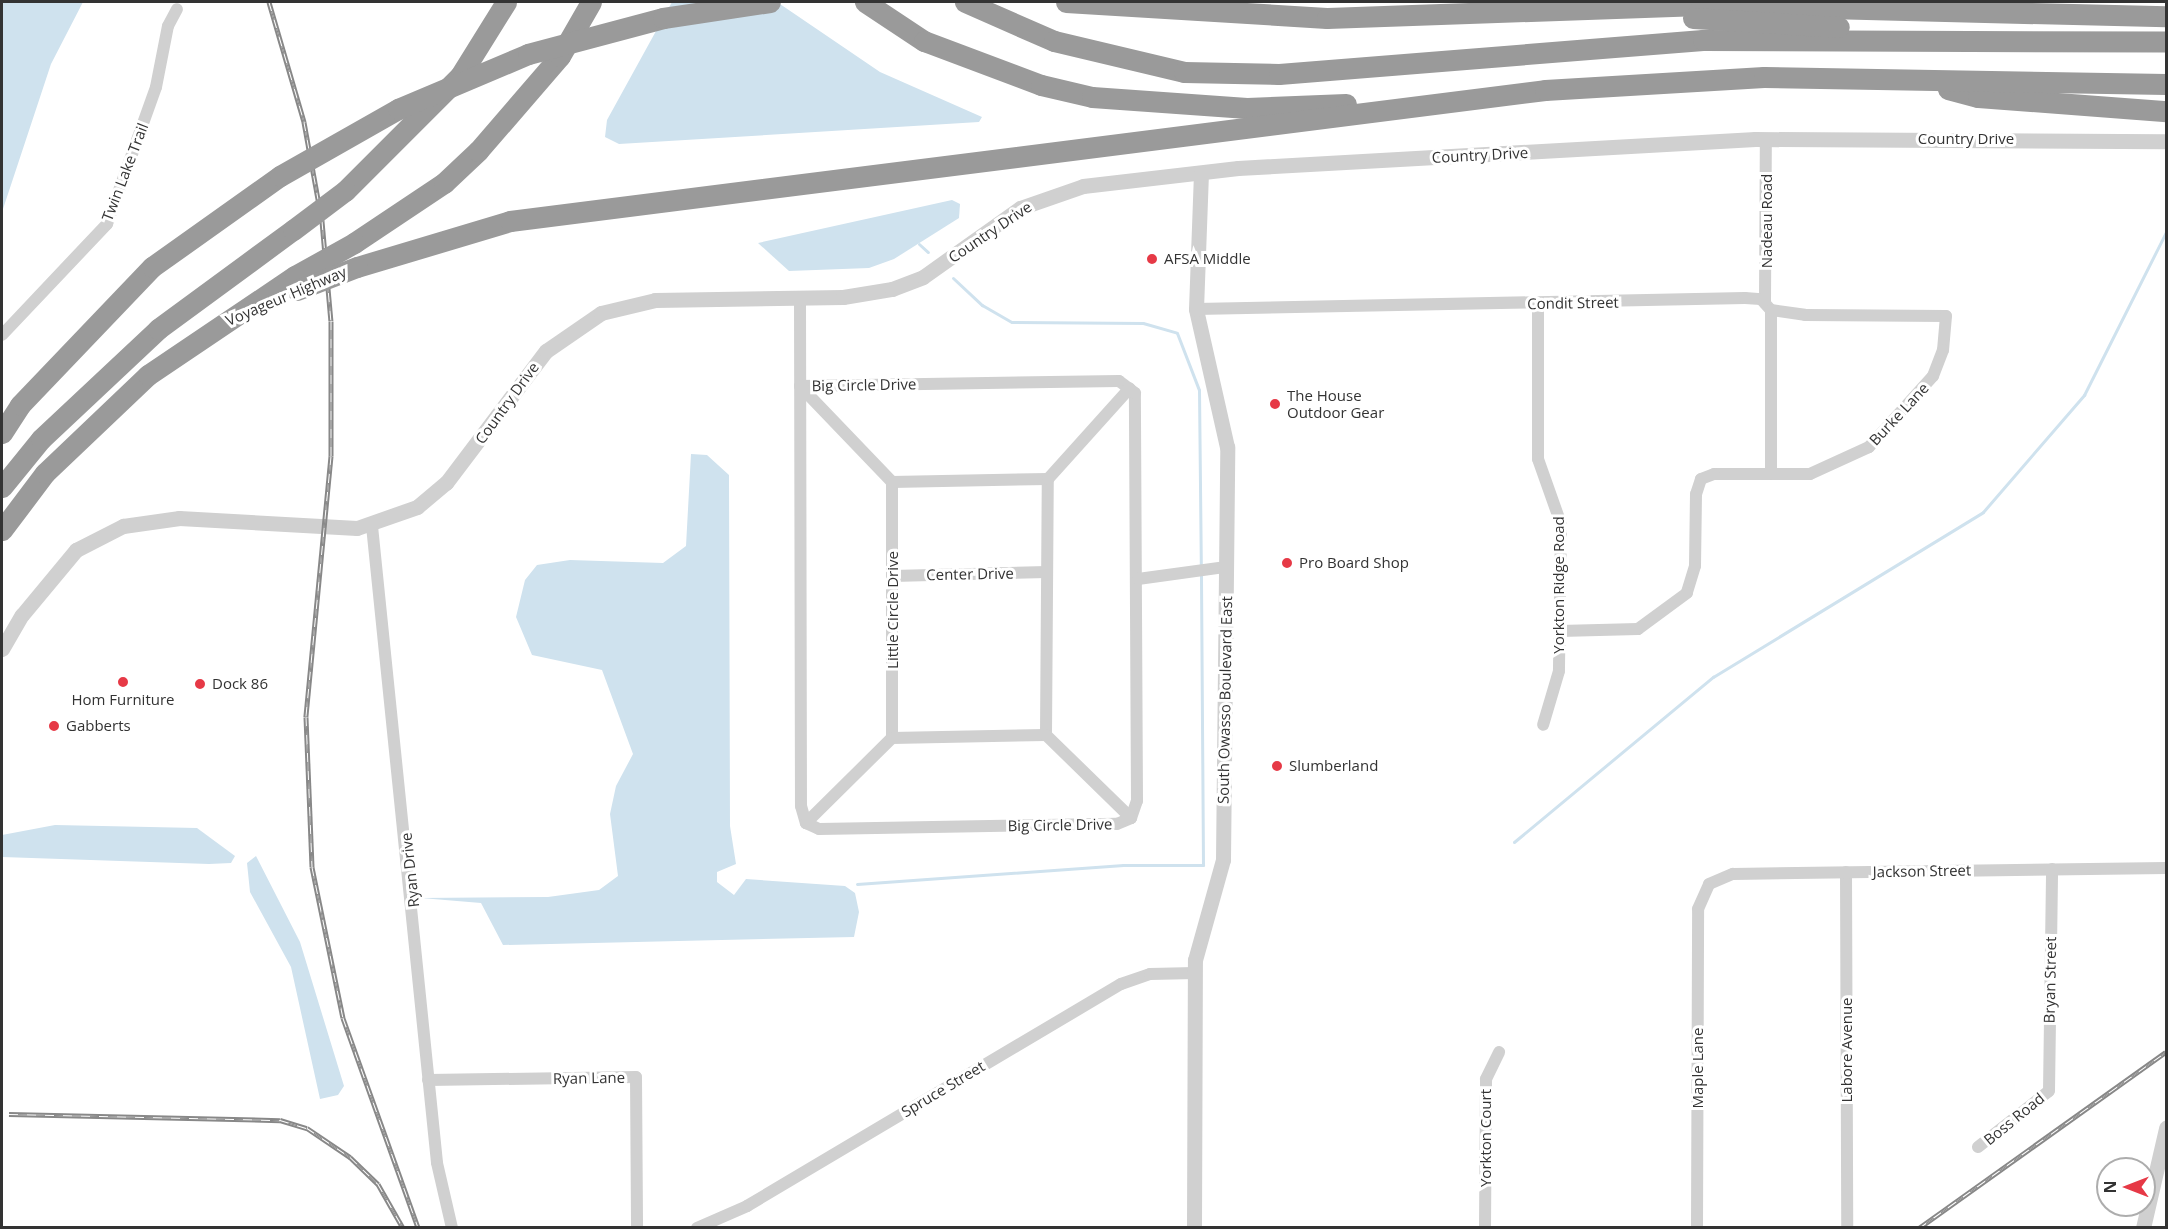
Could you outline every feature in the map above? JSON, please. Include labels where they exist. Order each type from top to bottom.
[{"type":"highway","points":[[2,487],[40,439],[158,329],[345,191],[460,76],[506,2]]},
{"type":"highway","points":[[2,530],[45,473],[148,375],[215,326],[296,283],[444,183],[478,150],[560,56],[591,2]]},
{"type":"highway","points":[[2,433],[20,405],[152,267],[280,176],[398,109],[528,54],[663,18],[770,2]]},
{"type":"highway","points":[[865,2],[924,41],[1041,85],[1092,97],[1248,108],[1442,101],[1743,78],[2166,84]]},
{"type":"highway","points":[[965,2],[1054,41],[1184,72],[1280,74],[1703,40],[2166,42]]},
{"type":"highway","points":[[1073,2],[1274,17],[1566,11],[1701,5],[2166,16]]},
{"type":"highway","points":[[1258,2],[1380,15]]},
{"type":"highway","points":[[1566,11],[2082,42]]},
{"type":"highway","points":[[1909,80],[1978,97],[2166,111]]},
{"type":"highway","name":"Voyageur Highway","points":[[296,283],[510,221],[1442,101]]},
{"type":"street","name":"Twin Lake Trail","points":[[2,335],[107,224],[156,87],[168,26],[177,9]]},
{"type":"street","name":"Country Drive","points":[[2,649],[22,615],[76,550],[123,526],[164,518],[372,526],[417,507],[446,483],[531,367],[562,337],[602,313],[655,300],[869,295],[923,277],[1020,207],[1053,193],[1200,172],[1766,139],[2166,141]]},
{"type":"street","name":"Nadeau Road","points":[[1766,139],[1771,474]]},
{"type":"street","name":"South Owasso Boulevard East","points":[[1194,1227],[1197,939],[1223,860],[1227,447],[1196,309],[1200,172]]},
{"type":"street","name":"Big Circle Drive","points":[[800,298],[800,386],[801,806],[806,823],[819,829],[1117,824],[1131,818],[1137,801],[1138,579],[1137,400],[1130,388],[1119,381],[800,386]]},
{"type":"street","name":"Condit Street","points":[[1196,309],[1538,304],[1745,298],[1768,307],[1805,315],[1946,316]]},
{"type":"street","name":"Yorkton Ridge Road","points":[[1538,304],[1538,459],[1560,513],[1559,671],[1542,725]]},
{"type":"street","name":"Burke Lane","points":[[1560,631],[1649,624],[1694,581],[1696,494],[1701,479],[1714,474],[1771,474],[1826,470],[1885,433],[1933,376],[1946,316]]},
{"type":"street","points":[[800,386],[892,482],[1048,479]]},
{"type":"street","points":[[1046,735],[1048,479],[1130,388]]},
{"type":"street","name":"Little Circle Drive","points":[[892,482],[892,738]]},
{"type":"street","name":"Ryan Drive","points":[[372,526],[413,893],[428,1080],[448,1215],[452,1227]]},
{"type":"street","points":[[1138,579],[1226,567]]},
{"type":"street","name":"Center Drive","points":[[893,576],[1047,572]]},
{"type":"street","points":[[806,823],[892,738],[1046,735],[1131,818]]},
{"type":"street","name":"Jackson Street","points":[[1698,909],[1709,884],[1727,874],[2166,868]]},
{"type":"street","name":"Bryan Street","points":[[2049,1091],[2052,869]]},
{"type":"street","name":"Labore Avenue","points":[[1846,872],[1847,1227]]},
{"type":"street","name":"Maple Lane","points":[[1697,1227],[1698,909]]},
{"type":"street","name":"Spruce Street","points":[[697,1227],[747,1206],[1121,984],[1150,974],[1195,973]]},
{"type":"street","name":"Yorkton Court","points":[[1485,1227],[1486,1079],[1498,1052]]},
{"type":"street","name":"Ryan Lane","points":[[428,1080],[636,1077],[637,1227]]},
{"type":"street","name":"Boss Road","points":[[1978,1148],[2049,1091]]},
{"type":"street","points":[[2143,1227],[2166,1128]]},
{"type":"water","points":[[2,2],[83,2],[51,64],[2,212]]},
{"type":"water","points":[[672,2],[777,2],[880,72],[982,117],[979,122],[619,144],[605,137],[607,120]]},
{"type":"water","points":[[952,200],[960,204],[959,218],[894,259],[869,268],[789,271],[758,243]]},
{"type":"water","points":[[691,454],[707,455],[729,475],[730,826],[736,864],[717,872],[717,882],[734,895],[746,879],[845,886],[855,893],[859,912],[854,937],[503,945],[481,903],[421,898],[548,897],[599,890],[618,876],[610,814],[616,786],[633,754],[602,670],[532,655],[516,617],[525,580],[537,565],[570,560],[663,563],[686,546]]},
{"type":"water","points":[[55,825],[197,828],[235,856],[231,863],[209,864],[2,857],[2,835]]},
{"type":"water","points":[[256,856],[300,942],[344,1086],[338,1095],[320,1099],[291,967],[250,892],[247,863]]},
{"type":"waterway","points":[[1514,842],[1713,677],[1983,512],[2084,395],[2166,232]]},
{"type":"waterway","points":[[919,244],[928,252]]},
{"type":"waterway","points":[[953,278],[982,305],[1012,322],[1143,323],[1177,333],[1199,390],[1201,568]]},
{"type":"waterway","points":[[857,884],[1123,865],[1203,865],[1201,574]]},
{"type":"railway","points":[[269,2],[304,122],[322,221],[331,321],[331,456],[306,717],[312,867],[343,1018],[418,1228]]},
{"type":"railway","points":[[1919,1228],[2166,1052]]},
{"type":"railway","points":[[9,1114],[280,1120],[307,1128],[350,1157],[378,1184],[403,1228]]},
{"type":"place","name":"AFSA Middle","points":[[1152,259]]},
{"type":"place","name":"The House Outdoor Gear","points":[[1275,404]]},
{"type":"place","name":"Pro Board Shop","points":[[1287,563]]},
{"type":"place","name":"Hom Furniture","points":[[123,682]]},
{"type":"place","name":"Dock 86","points":[[200,684]]},
{"type":"place","name":"Gabberts","points":[[54,726]]},
{"type":"place","name":"Slumberland","points":[[1277,766]]}]
